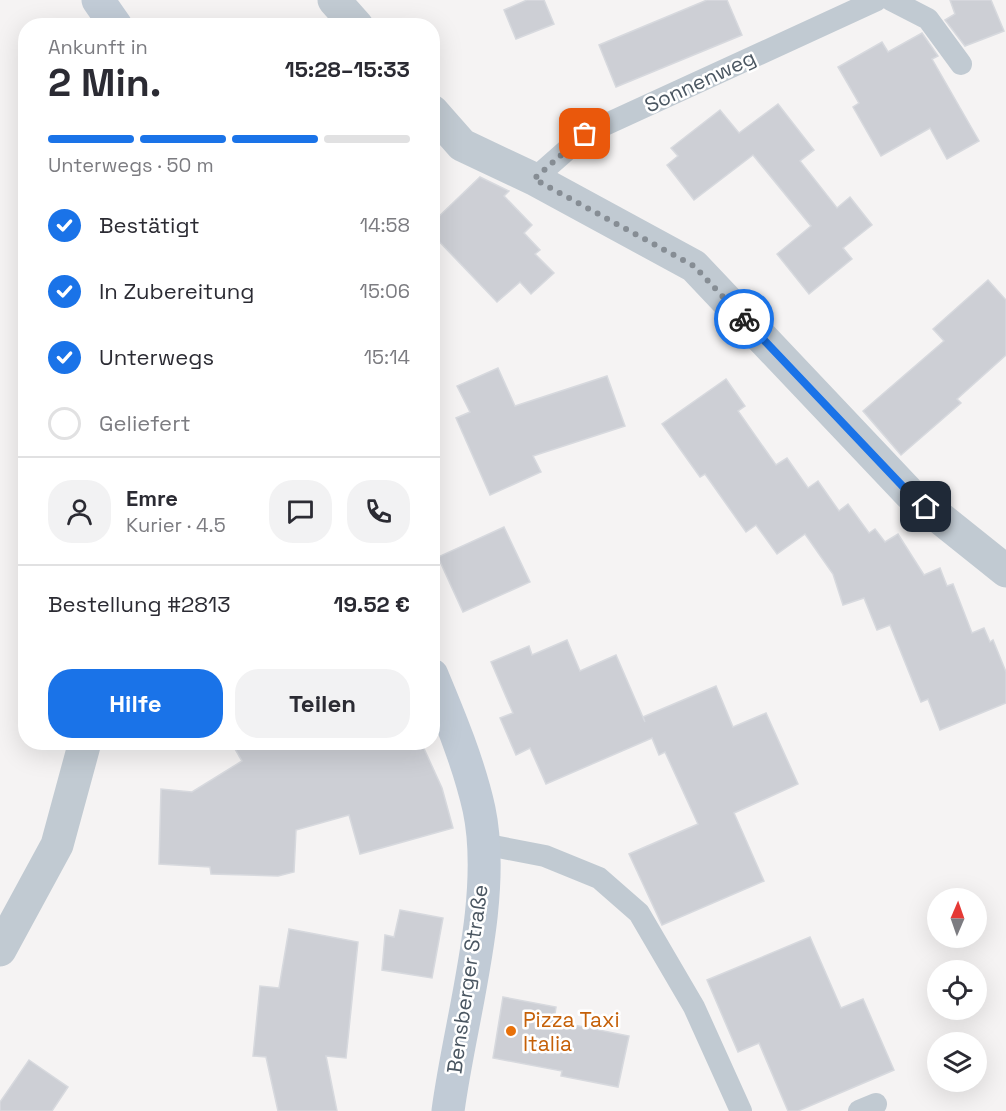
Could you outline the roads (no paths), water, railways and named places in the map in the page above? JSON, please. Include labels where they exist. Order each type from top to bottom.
[{"type":"main road","points":[[98,0],[110,18]]},
{"type":"main road","name":"Bensberger Straße","points":[[440,694],[479,808],[483,844],[482,900],[448,1111]]},
{"type":"street","points":[[334,0],[350,18]]},
{"type":"street","points":[[440,120],[462,145],[534,179],[694,266],[910,494],[1006,571]]},
{"type":"street","points":[[0,950],[57,844],[83,750]]},
{"type":"lane","name":"Sonnenweg","points":[[534,179],[585,134],[877,0]]},
{"type":"lane","points":[[891,0],[928,19],[961,64]]},
{"type":"lane","points":[[483,844],[545,856],[599,878],[639,913],[694,1008],[741,1111]]},
{"type":"place","name":"Pizza Taxi Italia","points":[[511,1031]]}]
